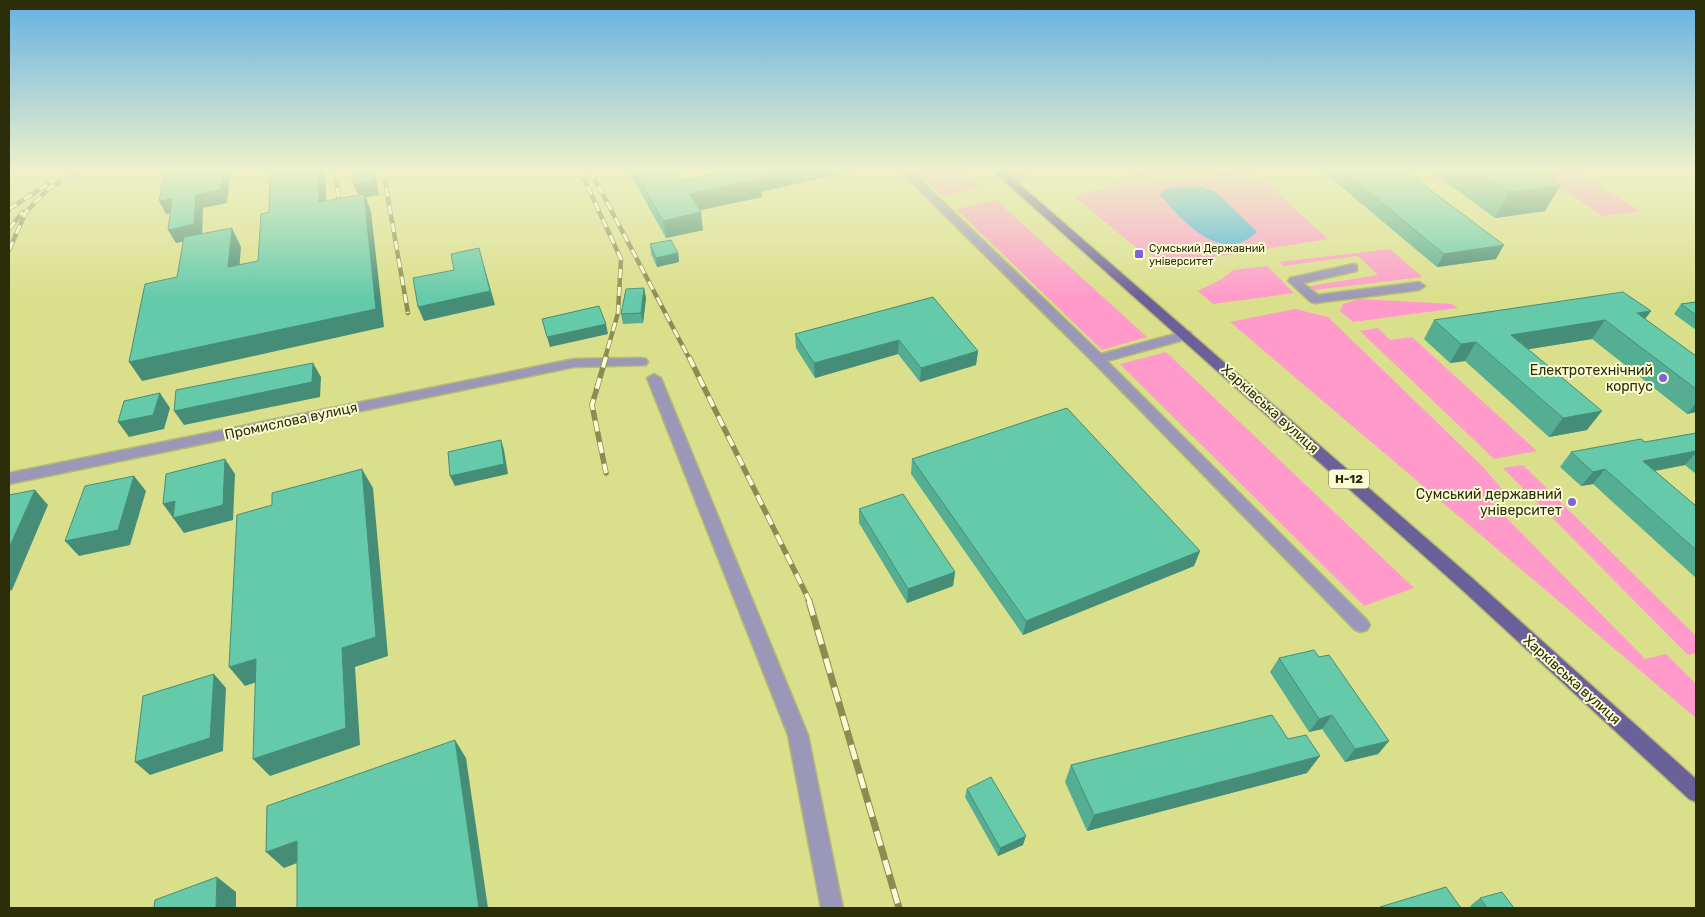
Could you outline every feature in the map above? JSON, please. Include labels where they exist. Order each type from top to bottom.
[{"type":"main road","name":"Харківська вулиця","points":[[1047,213],[1696,792]]},
{"type":"street","points":[[948,213],[1098,360],[1361,625]]},
{"type":"street","points":[[1353,268],[1294,280],[1315,299],[1419,286]]},
{"type":"street","points":[[1098,360],[1186,335]]},
{"type":"street","name":"Промислова вулиця","points":[[9,480],[574,362],[641,362]]},
{"type":"street","points":[[654,378],[798,735],[832,908]]},
{"type":"shaded area","points":[[960,213],[1010,213],[1147,337],[1102,350]]},
{"type":"shaded area","points":[[1094,213],[1299,213],[1328,239],[1164,265],[1146,251],[1139,250]]},
{"type":"shaded area","points":[[1598,213],[1627,213],[1603,216]]},
{"type":"shaded area","points":[[1390,249],[1422,277],[1306,291],[1311,286],[1378,275],[1358,256],[1283,266],[1280,262]]},
{"type":"shaded area","points":[[1267,266],[1294,293],[1213,304],[1198,291],[1222,279],[1233,270]]},
{"type":"shaded area","points":[[1359,299],[1452,304],[1458,308],[1353,322],[1340,311],[1343,304]]},
{"type":"shaded area","points":[[1295,309],[1328,317],[1482,466],[1511,499],[1492,503],[1645,659],[1666,654],[1696,684],[1696,718],[1230,322]]},
{"type":"shaded area","points":[[1378,328],[1390,340],[1412,337],[1537,451],[1494,459],[1360,331]]},
{"type":"shaded area","points":[[1166,352],[1414,588],[1364,606],[1120,364]]},
{"type":"shaded area","points":[[1523,465],[1696,636],[1696,653],[1688,655],[1503,468]]},
{"type":"water","points":[[1176,213],[1237,213],[1257,232],[1243,241],[1230,244],[1217,242],[1192,228]]},
{"type":"building","points":[[170,213],[195,213],[194,224],[168,230]]},
{"type":"building","points":[[366,213],[376,309],[129,362],[145,284],[177,277],[184,237],[232,228],[228,267],[258,261],[261,214]]},
{"type":"building","points":[[658,213],[698,213],[663,221]]},
{"type":"building","points":[[1394,213],[1461,213],[1504,245],[1444,254]]},
{"type":"building","points":[[671,240],[678,253],[656,258],[650,244]]},
{"type":"building","points":[[479,248],[490,291],[418,307],[413,278],[454,270],[451,254]]},
{"type":"building","points":[[644,288],[641,313],[621,314],[626,289]]},
{"type":"building","points":[[1623,292],[1651,311],[1637,313],[1696,356],[1696,389],[1605,320],[1511,335],[1602,411],[1563,418],[1476,342],[1461,344],[1434,320]]},
{"type":"building","points":[[933,297],[978,351],[921,368],[899,340],[814,363],[795,334]]},
{"type":"building","points":[[1696,302],[1696,315],[1681,304]]},
{"type":"building","points":[[599,306],[606,324],[547,337],[542,319]]},
{"type":"building","points":[[313,363],[312,382],[174,411],[176,390]]},
{"type":"building","points":[[160,393],[153,415],[118,422],[124,401]]},
{"type":"building","points":[[1067,408],[1200,551],[1026,621],[912,459]]},
{"type":"building","points":[[1696,433],[1696,451],[1643,461],[1696,506],[1696,550],[1605,469],[1593,472],[1571,452],[1641,439],[1645,442]]},
{"type":"building","points":[[501,440],[504,464],[450,476],[448,452]]},
{"type":"building","points":[[225,459],[223,505],[173,518],[175,501],[163,504],[166,474]]},
{"type":"building","points":[[362,469],[376,637],[342,648],[346,728],[253,759],[256,659],[229,667],[237,515],[272,505],[272,493]]},
{"type":"building","points":[[134,476],[118,530],[65,541],[85,486]]},
{"type":"building","points":[[35,490],[9,548],[9,495]]},
{"type":"building","points":[[903,494],[955,572],[908,589],[859,509]]},
{"type":"building","points":[[1314,650],[1319,657],[1329,655],[1389,741],[1355,749],[1332,715],[1319,719],[1279,658]]},
{"type":"building","points":[[214,674],[210,738],[135,762],[143,696]]},
{"type":"building","points":[[1272,715],[1288,739],[1306,735],[1320,756],[1094,815],[1071,765]]},
{"type":"building","points":[[455,740],[479,908],[297,908],[297,841],[266,852],[267,806]]},
{"type":"building","points":[[991,777],[1026,836],[1000,848],[967,789]]},
{"type":"building","points":[[217,877],[216,908],[154,908],[155,900]]},
{"type":"building","points":[[1446,887],[1461,908],[1380,908],[1380,907]]},
{"type":"building","points":[[1502,892],[1514,908],[1487,908],[1480,898]]},
{"type":"railway","points":[[9,229],[22,213]]},
{"type":"railway","points":[[9,250],[26,213]]},
{"type":"railway","points":[[390,213],[408,313]]},
{"type":"railway","points":[[600,213],[621,259],[618,313],[605,358]]},
{"type":"railway","points":[[613,213],[689,358]]},
{"type":"railway","points":[[606,357],[592,405],[606,473]]},
{"type":"railway","points":[[689,357],[810,602]]},
{"type":"railway","points":[[809,601],[899,908]]},
{"type":"place","name":"Сумський Державний університет","points":[[1139,254]]},
{"type":"place","name":"Електротехнічний корпус","points":[[1663,378]]},
{"type":"place","name":"Сумський державний університет","points":[[1572,502]]}]
